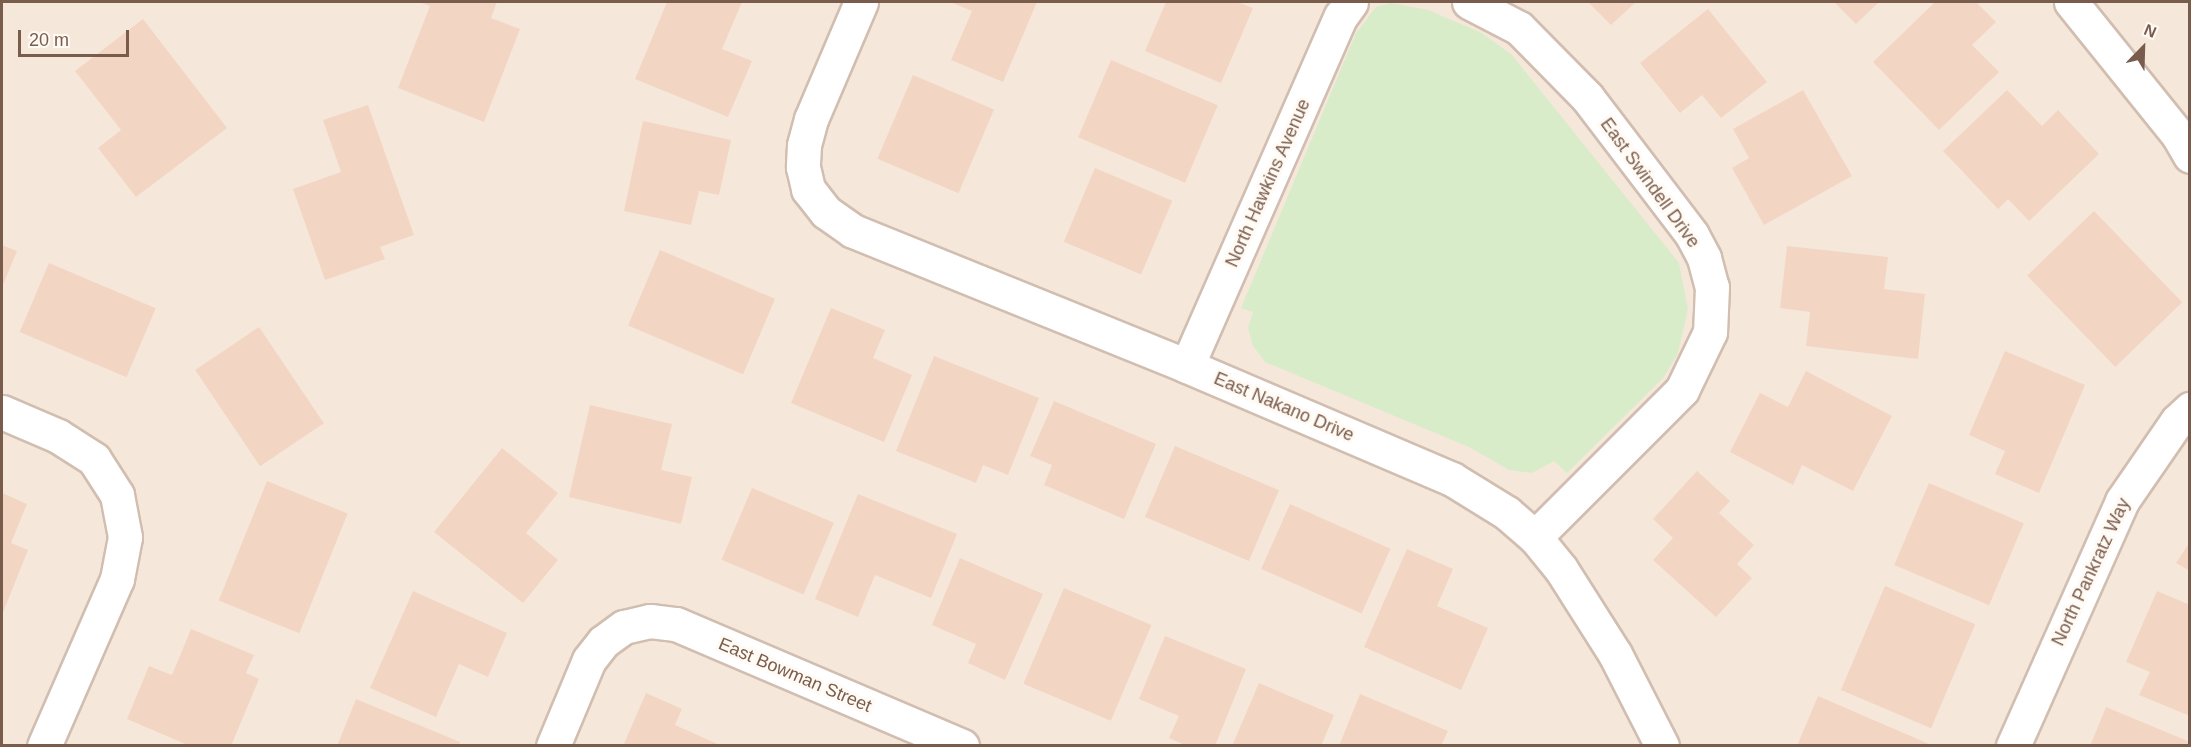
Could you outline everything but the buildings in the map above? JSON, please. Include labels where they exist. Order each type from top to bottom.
[{"type":"street","name":"East Nakano Drive","points":[[861,2],[811,118],[803,167],[808,189],[826,212],[853,231],[1187,366],[1452,479],[1507,513],[1535,537],[1561,569],[1615,654],[1662,746]]},
{"type":"street","name":"North Hawkins Avenue","points":[[1187,366],[1351,2]]},
{"type":"street","name":"East Swindell Drive","points":[[1469,2],[1519,28],[1587,97],[1692,235],[1704,258],[1712,287],[1710,332],[1683,390],[1535,537]]},
{"type":"street","points":[[2071,2],[2178,135],[2190,156]]},
{"type":"street","name":"North Pankratz Way","points":[[2013,746],[2122,501],[2177,421],[2190,410]]},
{"type":"street","points":[[2,412],[58,436],[94,459],[117,495],[125,537],[117,579],[44,746]]},
{"type":"street","name":"East Bowman Street","points":[[553,746],[590,660],[603,642],[624,627],[650,621],[676,624],[962,746]]},
{"type":"shaded area","points":[[2,2],[2189,2],[2189,745],[2,745]]},
{"type":"green space","points":[[1391,3],[1428,10],[1482,33],[1512,55],[1679,263],[1688,309],[1678,353],[1664,377],[1567,473],[1554,461],[1532,473],[1509,470],[1469,447],[1265,362],[1253,346],[1248,328],[1253,312],[1241,308],[1356,33],[1376,7]]}]
